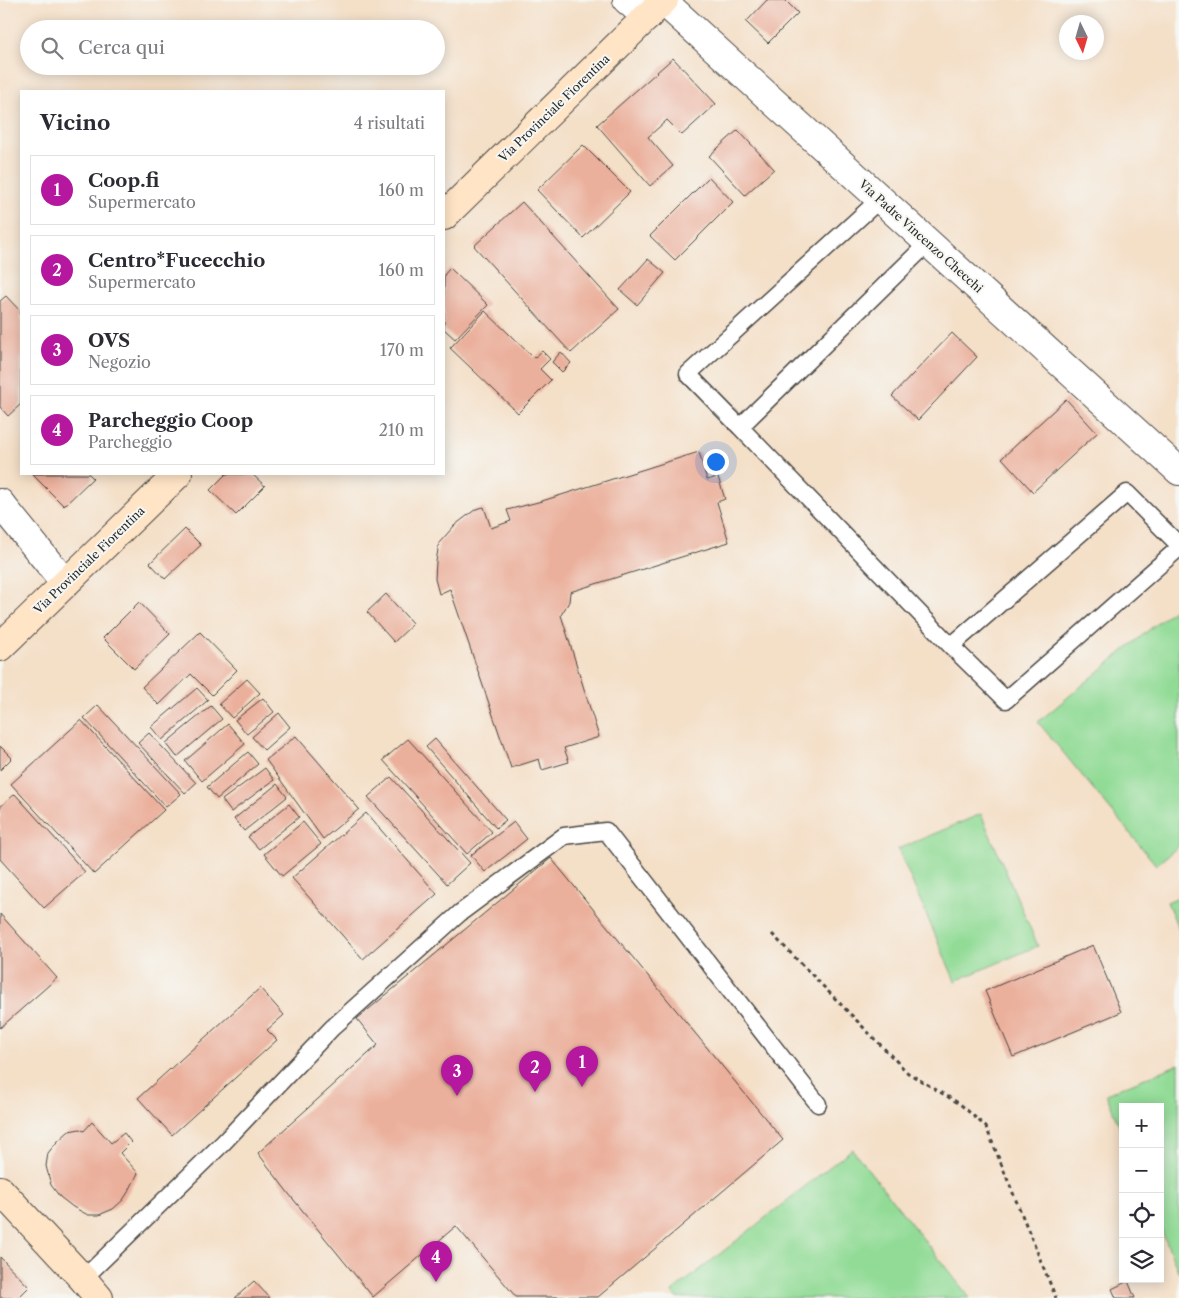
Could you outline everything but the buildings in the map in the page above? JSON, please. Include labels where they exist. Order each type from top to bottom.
[{"type":"main road","name":"Via Provinciale Fiorentina","points":[[445,215],[658,6]]},
{"type":"main road","name":"Via Provinciale Fiorentina","points":[[0,647],[177,475]]},
{"type":"main road","points":[[0,1190],[91,1288]]},
{"type":"street","name":"Via Padre Vincenzo Checchi","points":[[627,0],[658,6],[880,198],[1179,472]]},
{"type":"street","points":[[0,503],[65,583]]},
{"type":"lane","points":[[880,198],[688,374],[951,646],[1006,700],[1179,546],[1127,494],[951,646]]},
{"type":"lane","points":[[740,427],[928,243]]},
{"type":"lane","points":[[91,1288],[223,1143],[332,1028],[460,913],[564,836],[606,831],[818,1104]]},
{"type":"path","points":[[772,934],[908,1073],[960,1104],[986,1128],[1056,1298]]},
{"type":"green space","points":[[1179,605],[1179,846],[1156,865],[1038,722]]},
{"type":"green space","points":[[981,814],[1038,946],[955,981],[898,849]]},
{"type":"green space","points":[[1179,897],[1179,930],[1167,902]]},
{"type":"green space","points":[[1179,1064],[1179,1273],[1164,1237],[1164,1103],[1119,1103],[1119,1125],[1106,1094]]},
{"type":"green space","points":[[852,1149],[970,1298],[677,1298],[672,1292]]},
{"type":"place","name":"Coop.fi","points":[[582,1087]]},
{"type":"place","name":"Centro*Fucecchio","points":[[535,1092]]},
{"type":"place","name":"OVS","points":[[457,1096]]},
{"type":"place","name":"Parcheggio Coop","points":[[436,1282]]}]
